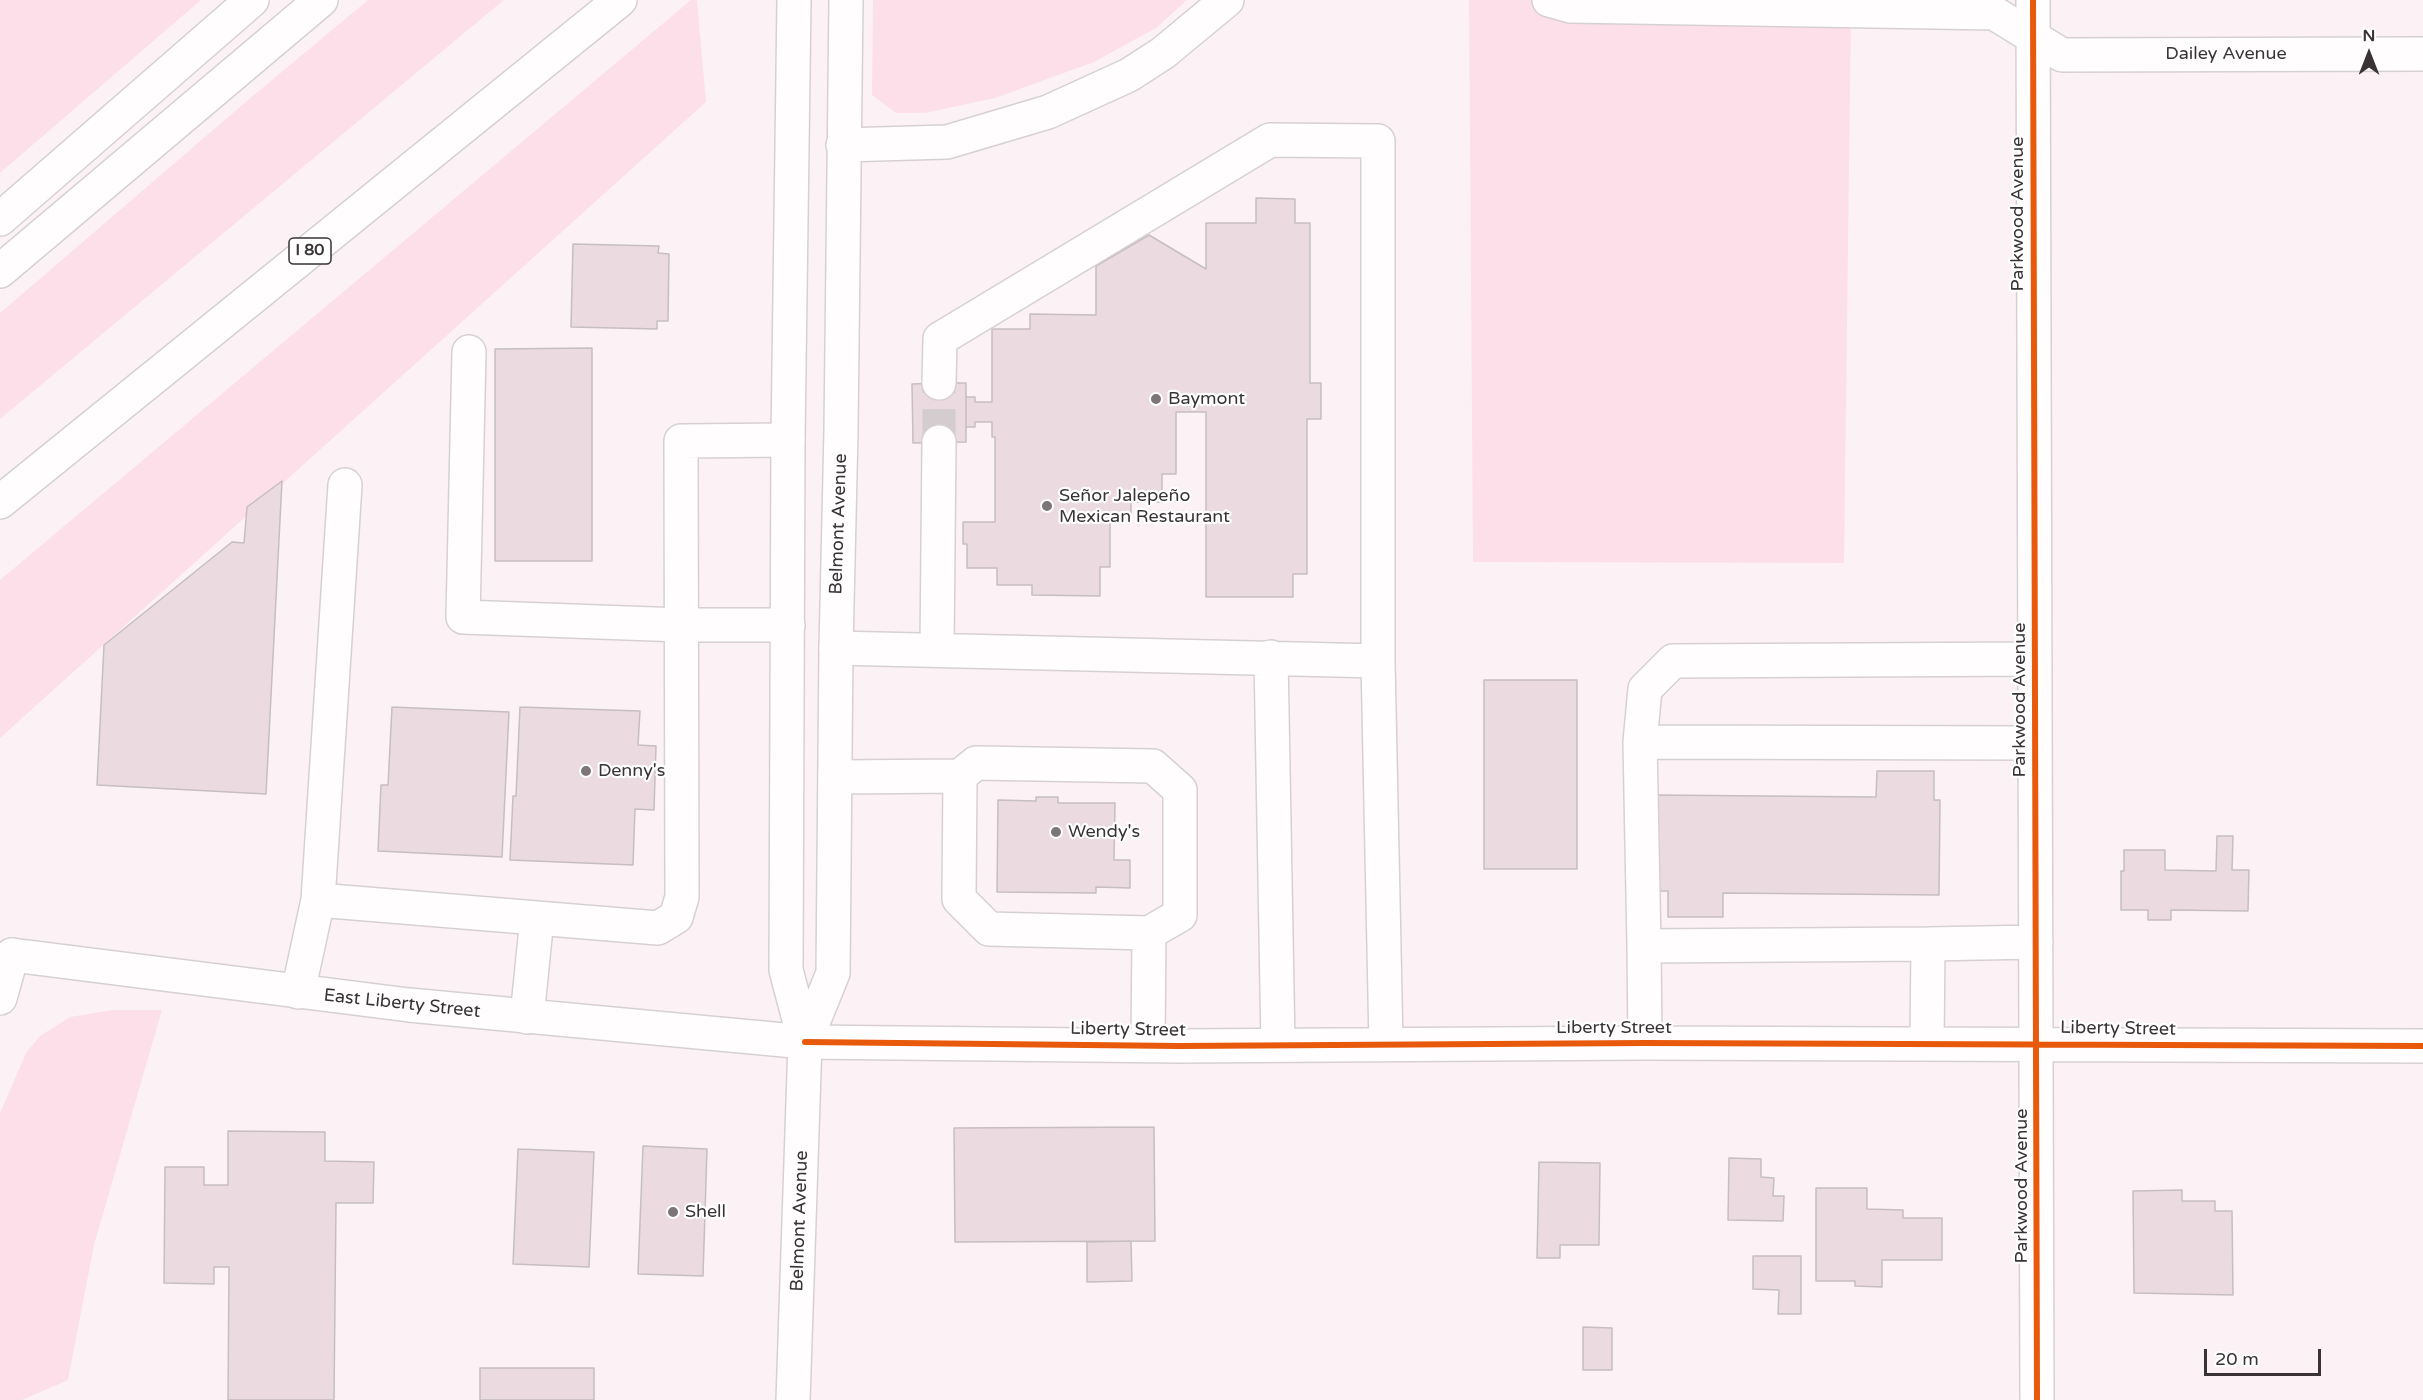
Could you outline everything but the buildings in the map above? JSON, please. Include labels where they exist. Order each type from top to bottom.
[{"type":"main road","points":[[0,219],[252,0]]},
{"type":"main road","points":[[0,271],[321,0]]},
{"type":"main road","name":"I 80","points":[[0,502],[620,0]]},
{"type":"main road","name":"Belmont Avenue","points":[[793,1400],[805,1042],[786,970],[788,440],[794,0]]},
{"type":"main road","name":"Belmont Avenue","points":[[805,1042],[833,973],[846,0]]},
{"type":"main road","points":[[791,146],[948,142],[1048,112],[1129,75],[1163,53],[1227,0]]},
{"type":"main road","name":"Dailey Avenue","points":[[1548,0],[1570,6],[1994,13],[2062,55],[2423,54]]},
{"type":"main road","name":"Parkwood Avenue","points":[[2033,0],[2037,1400]]},
{"type":"main road","points":[[939,383],[940,339],[1270,140],[1378,141],[1378,661],[1386,1044]]},
{"type":"main road","points":[[469,352],[463,617],[681,625],[788,625]]},
{"type":"main road","points":[[318,900],[658,928],[676,916],[682,897],[681,441],[788,440]]},
{"type":"main road","points":[[937,650],[939,442]]},
{"type":"main road","points":[[297,992],[318,900],[345,485]]},
{"type":"main road","points":[[836,648],[1378,661]]},
{"type":"main road","points":[[1271,657],[1278,1045]]},
{"type":"main road","points":[[1645,1042],[1640,742],[1645,689],[1673,661],[2035,659]]},
{"type":"main road","points":[[1640,742],[2036,743]]},
{"type":"main road","points":[[835,777],[960,776],[976,763],[1153,766],[1180,790],[1180,915],[1149,933],[989,930],[959,899],[960,776]]},
{"type":"main road","points":[[526,1017],[537,918]]},
{"type":"main road","points":[[1148,1045],[1149,933]]},
{"type":"main road","points":[[1644,946],[2036,942]]},
{"type":"main road","points":[[1927,1043],[1928,944]]},
{"type":"main road","points":[[0,998],[6,954]]},
{"type":"main road","name":"East Liberty Street","points":[[6,954],[297,992],[526,1017],[805,1042]]},
{"type":"main road","name":"Liberty Street","points":[[805,1042],[1148,1045],[1645,1042],[2423,1046]]},
{"type":"shaded area","points":[[0,0],[201,0],[0,173]]},
{"type":"shaded area","points":[[368,0],[504,0],[0,419],[0,313]]},
{"type":"shaded area","points":[[691,0],[697,0],[706,102],[0,738],[0,580]]},
{"type":"shaded area","points":[[873,0],[1187,0],[1156,28],[1094,62],[995,98],[925,113],[896,113],[872,95]]},
{"type":"shaded area","points":[[1469,0],[1549,0],[1851,11],[1844,563],[1473,562]]},
{"type":"shaded area","points":[[113,1010],[162,1010],[94,1245],[68,1380],[22,1400],[0,1400],[0,1113],[26,1053],[40,1036],[70,1017]]},
{"type":"tunnel","points":[[939,383],[939,442]]},
{"type":"cycle path","points":[[2033,0],[2037,1400]]},
{"type":"cycle path","points":[[805,1042],[1179,1046],[1645,1043],[2423,1046]]},
{"type":"place","name":"Baymont","points":[[1156,399]]},
{"type":"place","name":"Señor Jalepeño Mexican Restaurant","points":[[1047,506]]},
{"type":"place","name":"Denny's","points":[[586,771]]},
{"type":"place","name":"Wendy's","points":[[1056,832]]},
{"type":"place","name":"Shell","points":[[673,1212]]}]
